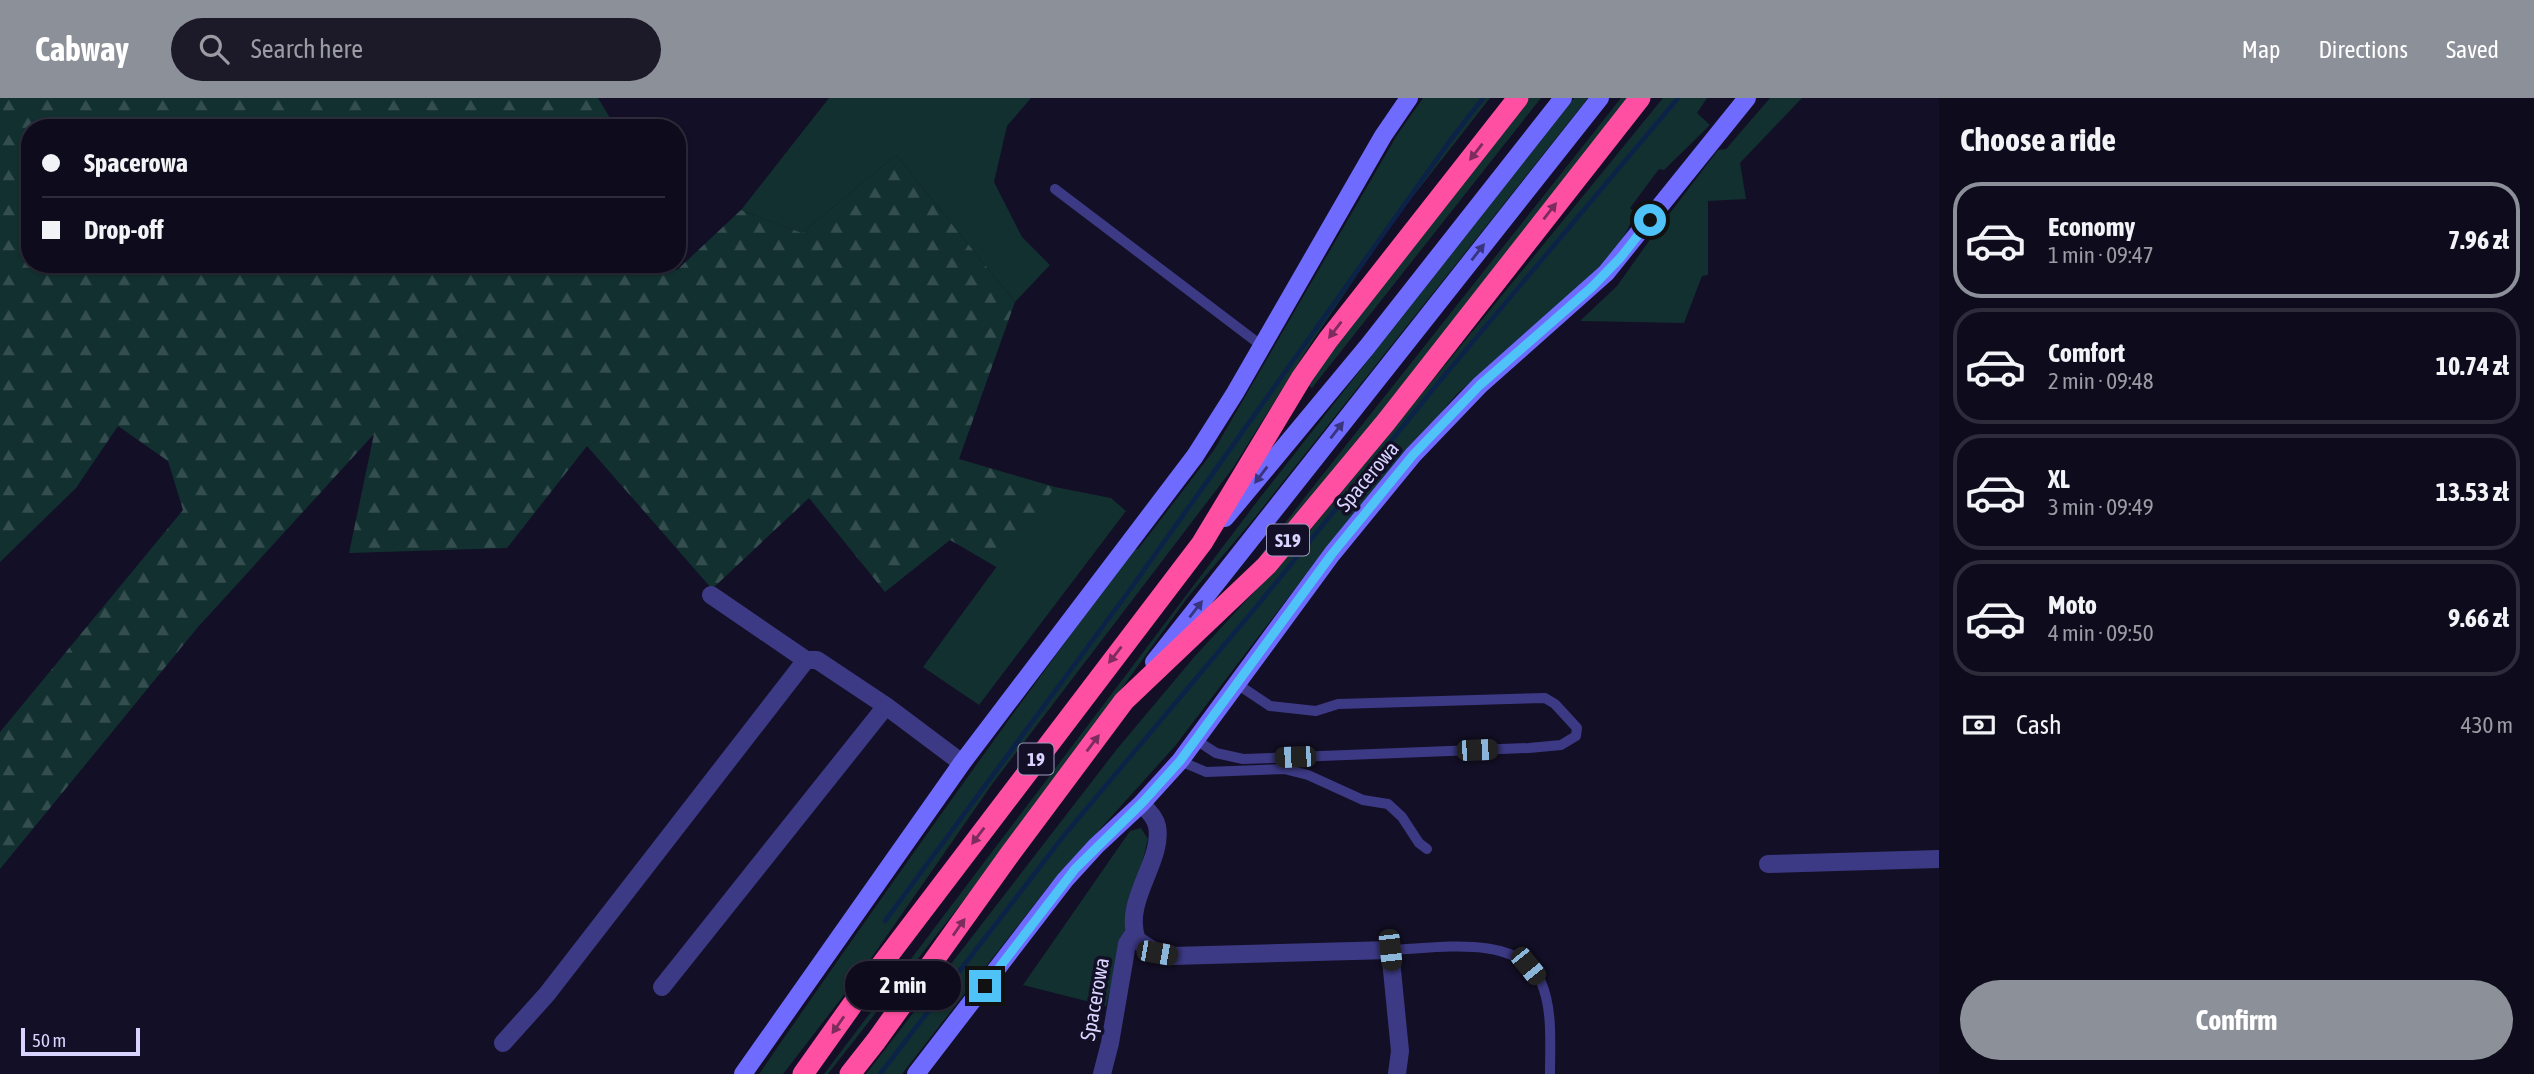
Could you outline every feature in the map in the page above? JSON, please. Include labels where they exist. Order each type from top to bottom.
[{"type":"highway","points":[[1202,542],[1322,348],[1518,98]]},
{"type":"highway","name":"S19","points":[[1124,701],[1268,565],[1386,422],[1640,98]]},
{"type":"highway","name":"19","points":[[803,1074],[872,977],[1202,542]]},
{"type":"highway","name":"19","points":[[850,1074],[1124,701]]},
{"type":"street","points":[[743,1074],[962,762],[1195,456],[1236,393],[1378,144],[1409,98]]},
{"type":"street","points":[[1202,542],[1248,492],[1306,417],[1367,347],[1563,98]]},
{"type":"street","points":[[1124,701],[1600,98]]},
{"type":"street","name":"Spacerowa","points":[[1102,1074],[1127,944],[1134,933],[1136,906],[1158,836],[1154,817],[1142,803],[1180,761],[1332,554],[1413,455],[1480,385],[1614,265],[1747,98]]},
{"type":"street","points":[[711,596],[806,660],[817,660],[962,762]]},
{"type":"street","points":[[503,1043],[547,994],[806,660]]},
{"type":"street","points":[[662,987],[886,706]]},
{"type":"street","points":[[915,1074],[1075,869],[1142,803]]},
{"type":"street","points":[[1768,864],[1939,859]]},
{"type":"street","name":"Spacerowa","points":[[1134,933],[1142,945],[1157,953],[1172,956],[1390,950]]},
{"type":"street","points":[[1390,950],[1400,1051],[1398,1074]]},
{"type":"lane","points":[[1055,188],[1262,345]]},
{"type":"lane","points":[[1195,740],[1216,752],[1243,759],[1529,748],[1561,745],[1576,737],[1577,728],[1555,704],[1545,698],[1338,704],[1316,711],[1270,706],[1237,684]]},
{"type":"lane","points":[[1180,761],[1206,772],[1284,769],[1308,775],[1363,800],[1388,804],[1402,817],[1419,843],[1427,849]]},
{"type":"lane","name":"Spacerowa","points":[[1390,950],[1482,947],[1499,949],[1528,966],[1540,981],[1546,1002],[1550,1035],[1550,1074]]},
{"type":"green space","points":[[0,98],[598,98],[611,119],[21,119],[21,273],[686,273],[686,262],[741,210],[802,233],[896,155],[1015,302],[959,459],[1055,487],[998,568],[950,540],[885,592],[809,498],[712,589],[587,446],[507,548],[349,553],[374,434],[198,627],[0,869],[0,732],[183,510],[168,461],[118,426],[76,488],[0,562]]},
{"type":"green space","points":[[829,98],[1031,98],[1007,126],[994,182],[1022,237],[1050,265],[1015,302],[896,155],[802,233],[741,210]]},
{"type":"green space","points":[[1423,98],[1490,98],[1393,222],[1308,348],[1233,468],[993,783],[861,973],[783,1074],[759,1074],[1039,679],[1134,549],[1138,549],[1214,450],[1397,135]]},
{"type":"green space","points":[[1529,98],[1541,98],[1312,388],[1307,384]]},
{"type":"green space","points":[[1574,98],[1588,98],[1252,521],[1188,597],[1021,827],[828,1074],[824,1074],[1259,499]]},
{"type":"green space","points":[[1621,98],[1631,98],[1348,457],[1244,577],[1301,502]]},
{"type":"green space","points":[[1663,98],[1707,98],[1697,113],[1710,125],[1664,170],[1659,169],[1630,208],[1636,213],[1621,242],[1601,266],[1456,395],[1323,552],[1175,746],[1048,887],[902,1074],[866,1074],[1117,749],[1195,656],[1303,539]]},
{"type":"green space","points":[[1770,98],[1802,98],[1740,163],[1746,199],[1708,201],[1708,275],[1702,276],[1684,323],[1580,321],[1617,286],[1718,150],[1726,149]]},
{"type":"green space","points":[[1055,487],[1111,498],[1126,511],[979,705],[923,667]]},
{"type":"green space","points":[[1141,828],[1148,839],[1106,1006],[1023,985],[1130,831]]},
{"type":"waterway","points":[[885,921],[1129,591],[1483,98]]},
{"type":"waterway","points":[[880,1074],[1066,833],[1678,98]]},
{"type":"route","points":[[985,986],[1055,892],[1180,761],[1332,554],[1413,455],[1480,385],[1592,287],[1621,257],[1650,220]]}]
